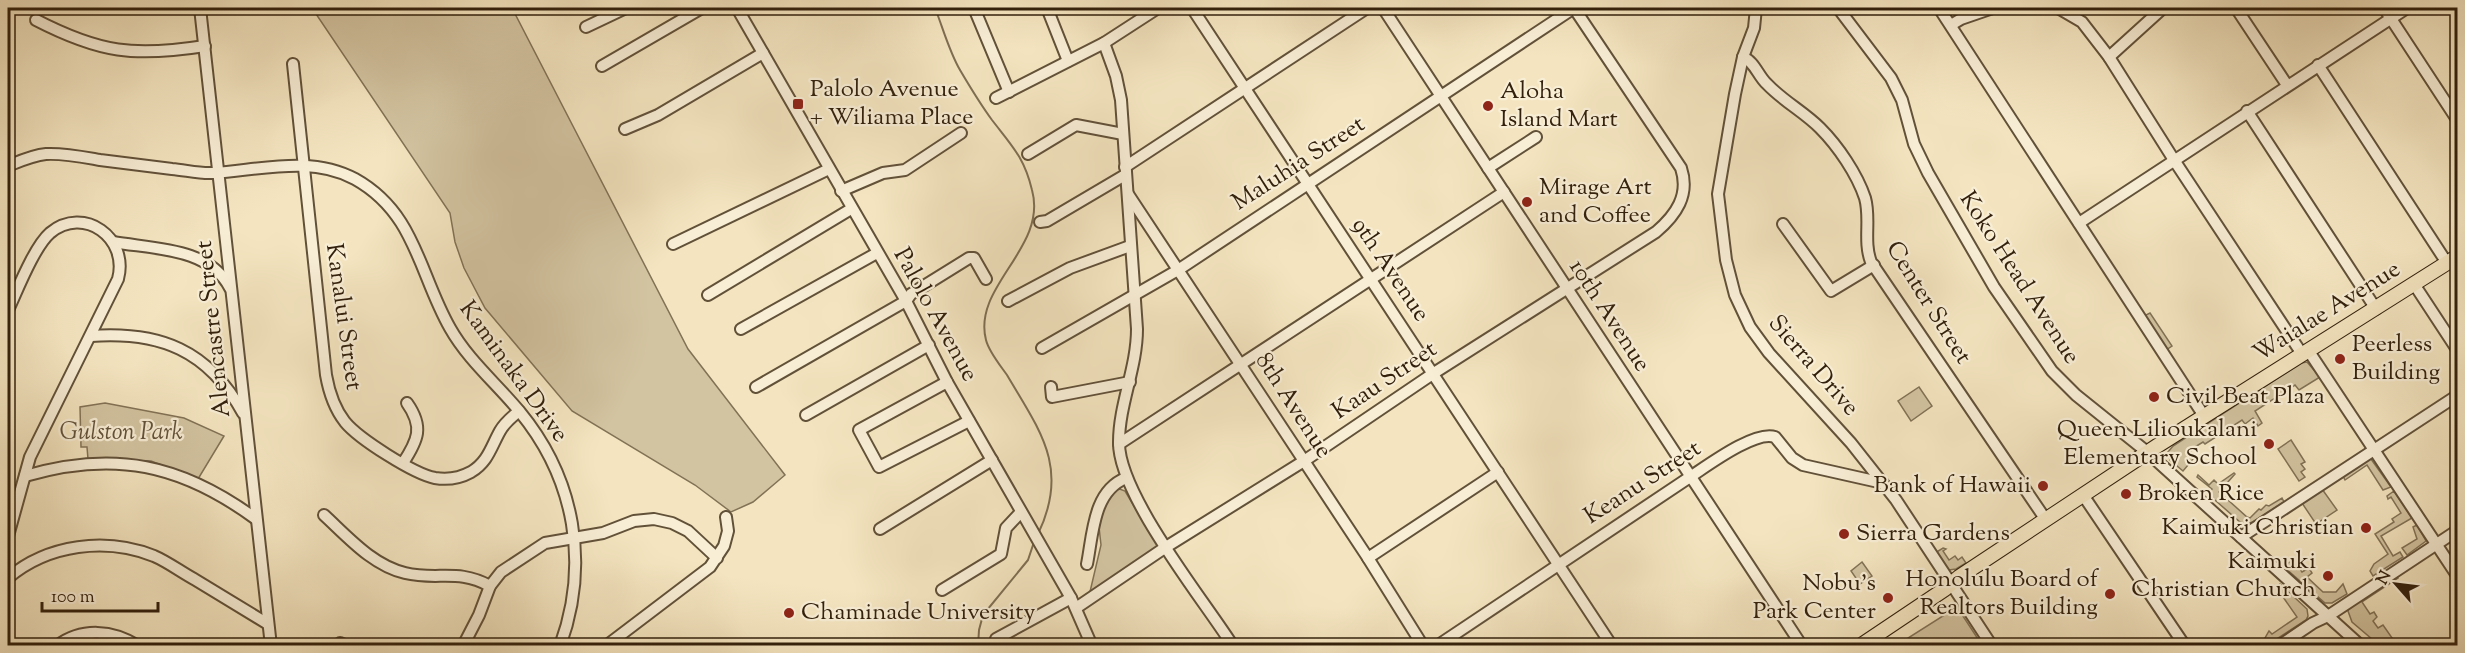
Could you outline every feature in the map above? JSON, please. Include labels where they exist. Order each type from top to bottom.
[{"type":"main road","name":"Waialae Avenue","points":[[1860,645],[2147,452],[2452,260]]},
{"type":"street","name":"Alencastre Street","points":[[201,8],[271,645]]},
{"type":"street","points":[[586,27],[626,8]]},
{"type":"street","points":[[602,66],[702,8]]},
{"type":"street","name":"Palolo Avenue","points":[[737,8],[906,301],[947,382],[1073,603],[1092,645]]},
{"type":"street","points":[[974,8],[1009,92]]},
{"type":"street","points":[[1047,8],[1068,61]]},
{"type":"street","points":[[996,98],[1104,43],[1158,8]]},
{"type":"street","name":"9th Avenue","points":[[1192,8],[1612,645]]},
{"type":"street","points":[[1040,222],[1056,216],[1125,171],[1244,87],[1367,8]]},
{"type":"street","name":"10th Avenue","points":[[1383,8],[1802,645]]},
{"type":"street","name":"Maluhia Street","points":[[1042,348],[1178,270],[1574,8]]},
{"type":"street","name":"Kaau Street","points":[[996,639],[1073,603],[1166,548],[1304,461],[1434,373],[1646,239],[1667,223],[1675,214],[1683,195],[1685,185],[1681,168],[1574,8]]},
{"type":"street","name":"Sierra Drive","points":[[1756,8],[1754,28],[1743,57],[1721,165],[1718,194],[1726,260],[1735,295],[1750,327],[1769,353],[1838,428],[1883,483],[1992,645]]},
{"type":"street","points":[[1939,8],[2204,416]]},
{"type":"street","points":[[1951,25],[1961,19],[1993,8]]},
{"type":"street","points":[[2058,8],[2082,22],[2109,57],[2174,160],[2373,450],[2457,577]]},
{"type":"street","points":[[2109,57],[2163,8]]},
{"type":"street","points":[[2236,8],[2287,86]]},
{"type":"street","points":[[2384,8],[2457,121]]},
{"type":"street","points":[[2079,222],[2407,8]]},
{"type":"street","name":"Koko Head Avenue","points":[[1841,10],[1891,78],[1902,100],[1914,144],[1928,173],[1989,278],[2029,340],[2065,385],[2147,452],[2361,645]]},
{"type":"street","points":[[36,20],[81,41],[126,52],[161,52],[205,45]]},
{"type":"street","points":[[1104,43],[1119,88],[1137,343],[1121,422],[1119,444],[1126,478],[1166,548],[1233,645]]},
{"type":"street","points":[[625,129],[658,115],[763,53]]},
{"type":"street","name":"Center Street","points":[[1743,57],[1750,61],[1770,88],[1820,128],[1840,153],[1865,200],[1867,245],[1874,265],[2046,520]]},
{"type":"street","name":"Kanalui Street","points":[[293,64],[326,375],[332,399],[351,429],[403,463],[432,477],[448,478],[463,475],[483,463],[506,422],[519,411]]},
{"type":"street","points":[[2318,65],[2452,260]]},
{"type":"street","points":[[2247,111],[2376,309]]},
{"type":"street","points":[[1028,154],[1076,125],[1123,134]]},
{"type":"street","points":[[841,191],[882,173],[905,170],[961,133]]},
{"type":"street","points":[[1488,168],[1536,137]]},
{"type":"street","name":"Kaminaka Drive","points":[[8,166],[31,157],[60,154],[212,173],[303,165],[337,171],[376,193],[395,212],[414,243],[441,313],[455,336],[537,434],[562,484],[575,537],[576,570],[572,602],[560,645]]},
{"type":"street","points":[[673,244],[829,169]]},
{"type":"street","name":"8th Avenue","points":[[1126,192],[1423,645]]},
{"type":"street","points":[[1119,444],[1504,192]]},
{"type":"street","points":[[708,295],[851,208]]},
{"type":"street","points":[[8,310],[42,242],[56,229],[75,223],[88,224],[105,232],[113,242],[119,254],[120,273],[38,440],[8,536]]},
{"type":"street","points":[[1782,224],[1831,291],[1874,265]]},
{"type":"street","points":[[113,242],[184,254],[202,260],[217,270],[233,294]]},
{"type":"street","points":[[1008,301],[1070,268],[1130,246]]},
{"type":"street","points":[[741,329],[877,253]]},
{"type":"street","points":[[756,387],[906,301],[911,294],[969,258],[974,258],[986,279]]},
{"type":"street","points":[[2414,284],[2457,351]]},
{"type":"street","points":[[90,336],[135,335],[171,345],[190,355],[214,374],[234,398],[245,416]]},
{"type":"street","points":[[806,415],[929,345]]},
{"type":"street","points":[[947,382],[859,430],[879,467],[969,421]]},
{"type":"street","points":[[1051,387],[1052,397],[1130,382]]},
{"type":"street","points":[[2241,537],[2457,395]]},
{"type":"street","points":[[403,463],[416,437],[418,424],[416,416],[407,403]]},
{"type":"street","name":"Keanu Street","points":[[1437,645],[1690,477],[1733,450],[1769,435],[1778,440],[1792,458],[1803,465],[1883,483]]},
{"type":"street","points":[[880,529],[992,460]]},
{"type":"street","points":[[25,476],[53,468],[89,463],[125,464],[161,470],[195,481],[219,493],[256,519]]},
{"type":"street","points":[[1368,558],[1498,472]]},
{"type":"street","points":[[1088,564],[1103,496],[1113,485],[1126,478]]},
{"type":"street","points":[[2083,495],[2185,645]]},
{"type":"street","points":[[942,590],[1001,554],[1006,528],[1021,512]]},
{"type":"street","points":[[324,515],[366,553],[391,568],[419,575],[461,575],[478,579],[490,586]]},
{"type":"street","points":[[606,645],[710,567],[724,546],[728,531],[726,518]]},
{"type":"street","points":[[463,645],[479,615],[490,586],[511,564],[545,543],[603,533],[645,519],[663,520],[688,531],[717,558]]},
{"type":"street","points":[[2279,645],[2328,616],[2457,530]]},
{"type":"street","points":[[8,578],[32,561],[72,547],[115,546],[156,557],[268,624]]},
{"type":"street","points":[[57,645],[80,634],[100,632],[120,636],[138,645]]},
{"type":"green space","points":[[312,8],[512,8],[688,349],[785,475],[753,502],[731,512],[695,485],[572,411],[485,308],[464,268],[455,242],[450,213]]},
{"type":"green space","points":[[2150,313],[2172,346],[2166,350],[2144,316]]},
{"type":"green space","points":[[2307,362],[2320,377],[2299,390],[2295,385],[2255,411],[2262,423],[2258,426],[2253,418],[2245,424],[2242,420],[2205,444],[2203,442],[2190,450],[2194,458],[2183,471],[2170,460],[2168,452],[2173,446],[2301,363]]},
{"type":"green space","points":[[1919,387],[1932,406],[1911,421],[1898,401]]},
{"type":"green space","name":"Gulston Park","points":[[105,403],[184,418],[224,436],[198,479],[151,461],[88,459],[87,447],[81,447],[80,407]]},
{"type":"green space","points":[[2291,440],[2305,462],[2301,464],[2305,469],[2301,472],[2305,477],[2299,481],[2278,449]]},
{"type":"green space","points":[[2370,457],[2391,487],[2383,490],[2367,465],[2345,480],[2342,474]]},
{"type":"green space","points":[[2234,473],[2219,492],[2247,517],[2250,518],[2259,509],[2282,498],[2284,502],[2253,522],[2246,524],[2240,522],[2208,494],[2212,489],[2197,477],[2198,475],[2209,485],[2214,480],[2218,484]]},
{"type":"green space","points":[[1117,488],[1125,491],[1158,546],[1089,596],[1101,545],[1099,527],[1102,512],[1105,503]]},
{"type":"green space","points":[[2322,489],[2337,510],[2316,524],[2302,503]]},
{"type":"green space","points":[[2394,491],[2412,518],[2381,536],[2393,556],[2400,552],[2403,557],[2373,576],[2370,571],[2374,564],[2388,554],[2375,534],[2394,522],[2392,519],[2401,513],[2391,497],[2388,499],[2387,496]]},
{"type":"green space","points":[[2417,525],[2426,541],[2407,555],[2402,548],[2417,539],[2413,527]]},
{"type":"green space","points":[[1943,548],[1946,549],[1943,551],[1949,560],[1955,556],[1958,560],[1962,557],[1966,563],[1949,570],[1935,553]]},
{"type":"green space","points":[[1862,562],[1872,576],[1860,584],[1851,571]]},
{"type":"green space","points":[[2290,562],[2298,566],[2302,572],[2309,568],[2312,573],[2307,577],[2323,592],[2336,592],[2343,584],[2347,594],[2332,603],[2325,603],[2283,566]]},
{"type":"green space","points":[[2396,575],[2398,578],[2362,602],[2370,614],[2374,612],[2377,617],[2373,621],[2378,628],[2383,625],[2397,645],[2379,645],[2352,622],[2348,611],[2350,606]]},
{"type":"green space","points":[[2280,584],[2307,609],[2308,616],[2306,620],[2269,644],[2265,638],[2269,631],[2272,634],[2297,617],[2276,587]]},
{"type":"green space","points":[[1957,607],[1982,645],[1897,645]]},
{"type":"waterway","points":[[935,8],[956,63],[984,108],[1017,152],[1032,190],[1034,211],[1030,230],[999,284],[990,302],[985,320],[986,340],[990,349],[1030,414],[1047,451],[1051,469],[1051,489],[1047,511],[1038,534]]},
{"type":"waterway","points":[[978,646],[983,615],[1028,560],[1034,542]]},
{"type":"place","name":"Palolo Avenue + Wiliama Place","points":[[798,104]]},
{"type":"place","name":"Aloha Island Mart","points":[[1488,106]]},
{"type":"place","name":"Mirage Art and Coffee","points":[[1527,202]]},
{"type":"place","name":"Peerless Building","points":[[2340,359]]},
{"type":"place","name":"Civil Beat Plaza","points":[[2154,397]]},
{"type":"place","name":"Queen Lilioukalani Elementary School","points":[[2269,444]]},
{"type":"place","name":"Bank of Hawaii","points":[[2043,486]]},
{"type":"place","name":"Broken Rice","points":[[2126,494]]},
{"type":"place","name":"Kaimuki Christian","points":[[2366,528]]},
{"type":"place","name":"Sierra Gardens","points":[[1844,534]]},
{"type":"place","name":"Kaimuki Christian Church","points":[[2328,576]]},
{"type":"place","name":"Honolulu Board of Realtors Building","points":[[2110,594]]},
{"type":"place","name":"Nobu's Park Center","points":[[1888,598]]},
{"type":"place","name":"Chaminade University","points":[[789,613]]}]
